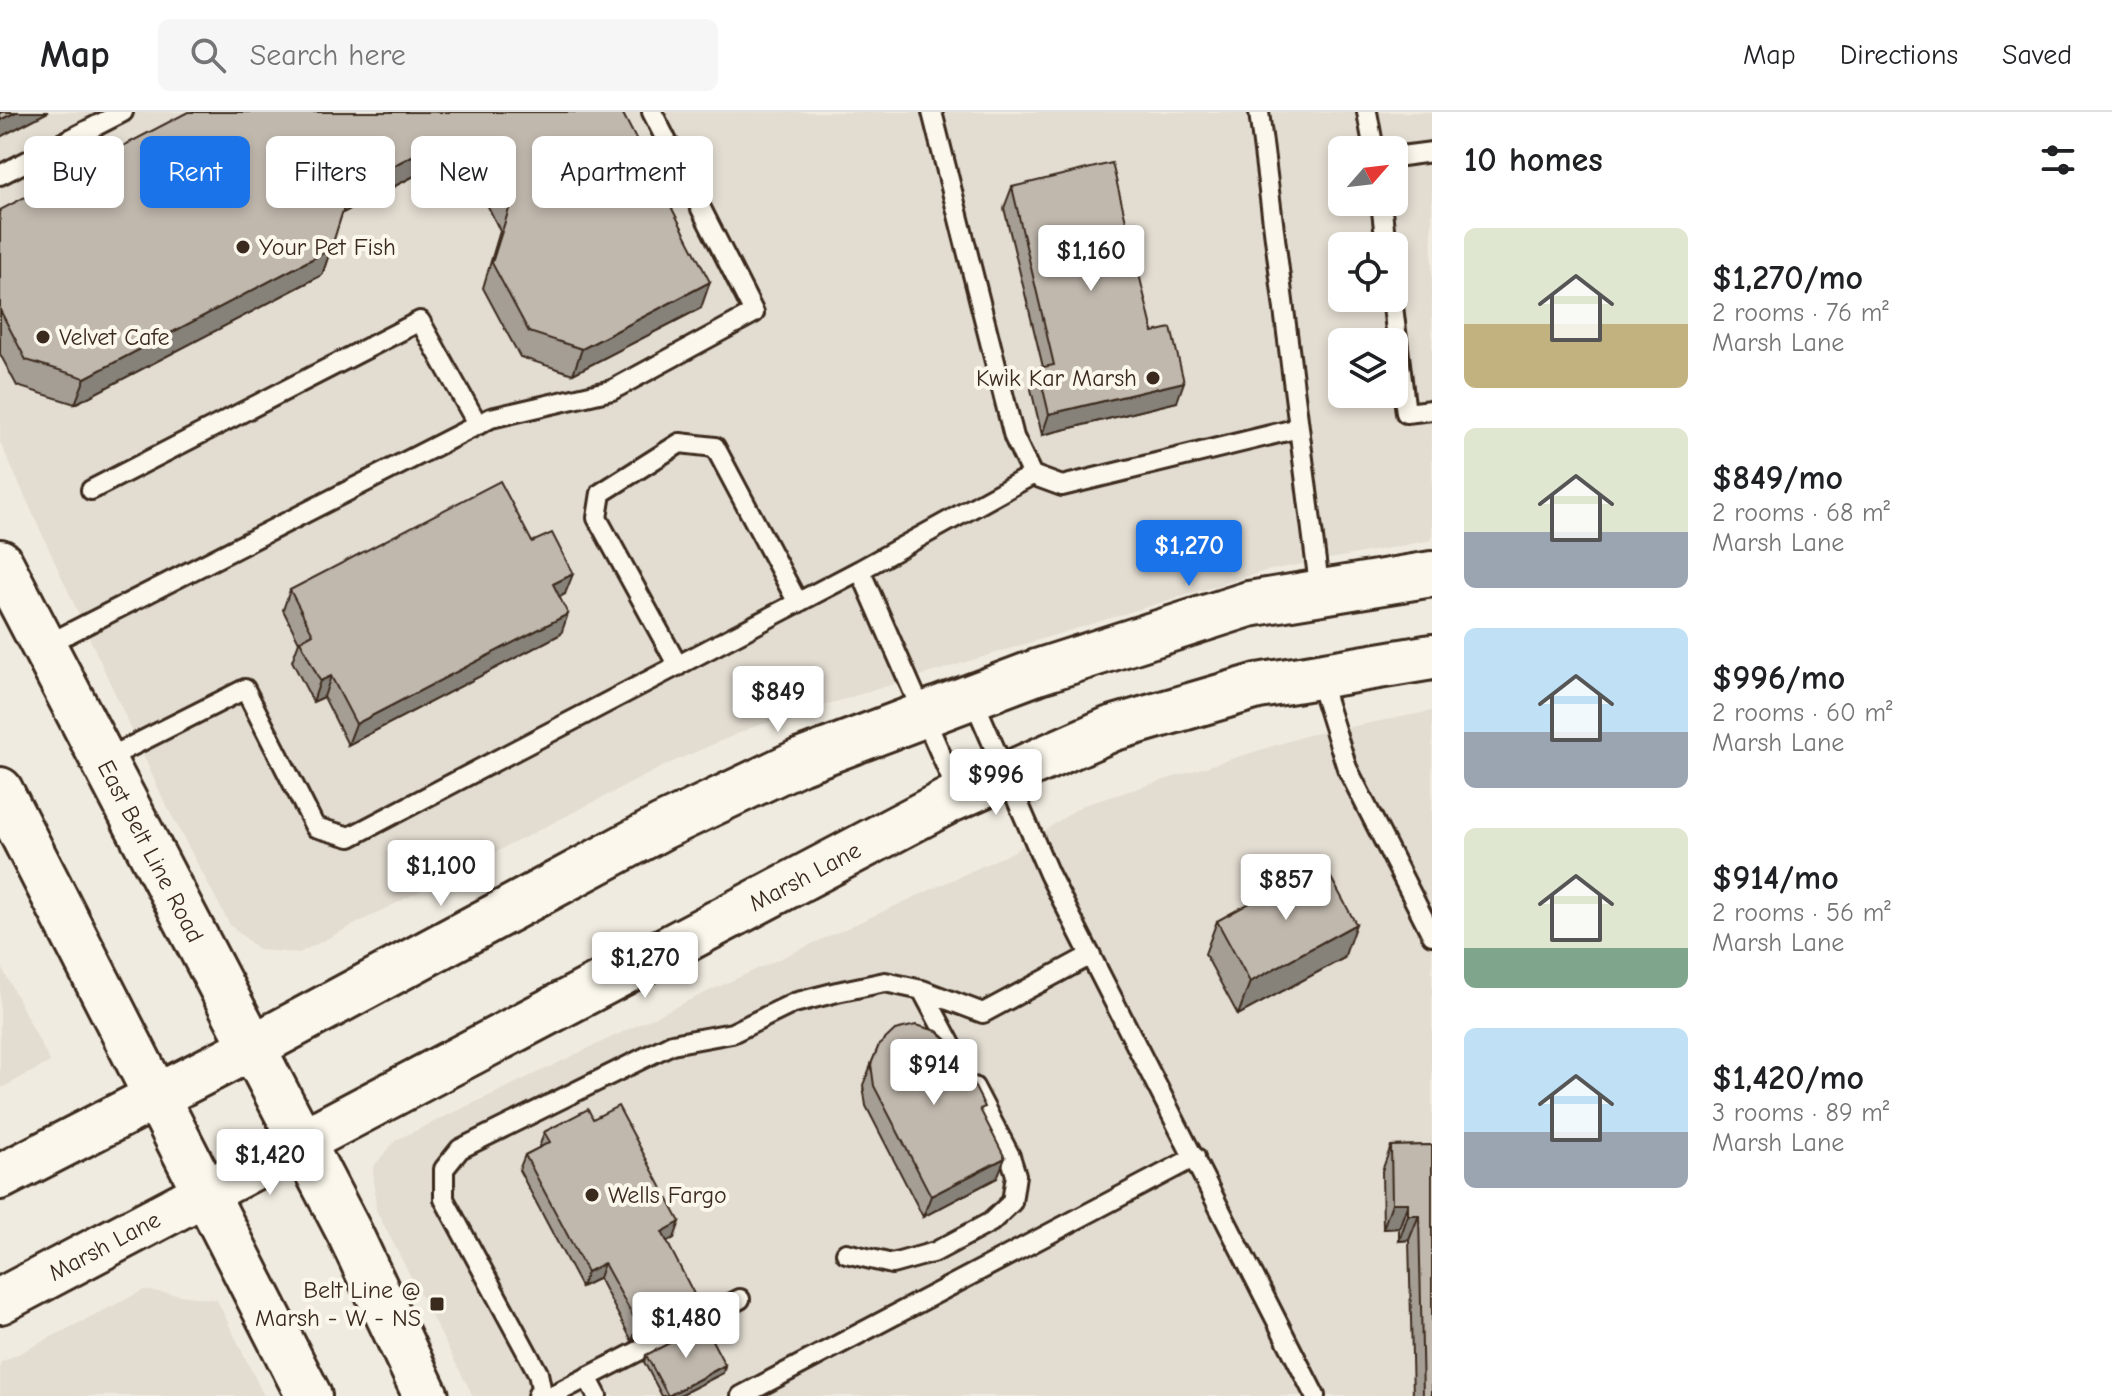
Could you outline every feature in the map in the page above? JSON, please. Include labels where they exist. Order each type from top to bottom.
[{"type":"main road","name":"East Belt Line Road","points":[[0,562],[350,1234],[426,1396]]},
{"type":"main road","points":[[0,1177],[251,1048],[662,827],[799,762],[1037,672],[1249,604],[1432,574]]},
{"type":"main road","name":"Marsh Lane","points":[[0,1301],[959,796],[1111,729],[1258,686],[1432,657]]},
{"type":"main road","points":[[0,790],[309,1396]]},
{"type":"lane","points":[[0,175],[123,112]]},
{"type":"lane","points":[[44,646],[491,418],[612,390],[754,313],[652,112]]},
{"type":"lane","points":[[932,112],[1014,437],[1032,475],[1062,486],[1299,428]]},
{"type":"lane","points":[[1259,112],[1320,593]]},
{"type":"lane","points":[[1367,112],[1371,136]]},
{"type":"lane","points":[[1408,155],[1432,152]]},
{"type":"lane","points":[[1394,312],[1406,413],[1432,410]]},
{"type":"lane","points":[[91,490],[420,321],[478,425]]},
{"type":"lane","points":[[678,666],[597,518],[601,493],[680,443],[715,447],[798,603]]},
{"type":"lane","points":[[104,760],[245,689],[315,827],[350,837],[798,603],[1032,475]]},
{"type":"lane","points":[[860,570],[959,796]]},
{"type":"lane","points":[[1318,676],[1347,768],[1432,935]]},
{"type":"lane","points":[[972,696],[1049,874],[1315,1396]]},
{"type":"lane","points":[[537,1396],[541,1388],[538,1373],[444,1199],[444,1169],[460,1149],[672,1044],[732,1033],[794,1003],[885,982],[922,990],[983,1013],[1091,955]]},
{"type":"lane","points":[[846,1253],[892,1264],[921,1256],[991,1222],[1012,1202],[1016,1175],[1010,1156],[922,990]]},
{"type":"lane","points":[[741,1396],[1195,1157]]},
{"type":"lane","points":[[551,1396],[740,1299]]},
{"type":"lane","points":[[587,1377],[597,1396]]},
{"type":"shaded area","points":[[0,112],[1432,112],[1432,540],[1265,571],[753,727],[668,764],[299,953],[259,950],[230,925],[164,801],[0,442]]},
{"type":"shaded area","points":[[1432,711],[1432,1396],[473,1396],[376,1210],[373,1167],[396,1140],[694,998],[1013,852],[1081,806],[1308,735]]},
{"type":"shaded area","points":[[0,964],[50,1062],[0,1089]]},
{"type":"shaded area","points":[[144,1290],[217,1300],[264,1396],[0,1396],[0,1363]]},
{"type":"building","points":[[0,112],[16,112],[0,120]]},
{"type":"building","points":[[188,112],[622,112],[634,136],[532,136],[532,208],[672,208],[710,282],[582,349],[529,332],[492,263],[509,208],[516,208],[516,136],[411,136],[411,156],[395,165],[395,136],[266,136],[266,208],[344,208],[331,249],[85,378],[26,360],[0,310],[0,210],[24,197],[24,208],[124,208],[124,145],[140,137],[140,208],[250,208],[250,136],[142,136]]},
{"type":"building","points":[[1112,163],[1153,332],[1171,328],[1184,382],[1049,414],[1038,368],[1054,365],[1012,187]]},
{"type":"building","points":[[500,481],[532,542],[552,533],[573,574],[553,584],[568,614],[356,724],[331,676],[320,681],[300,641],[313,634],[290,590]]},
{"type":"building","points":[[1323,863],[1356,924],[1250,982],[1217,921]]},
{"type":"building","points":[[916,1025],[937,1031],[954,1046],[985,1107],[980,1109],[1005,1158],[931,1196],[874,1086],[871,1064],[879,1045],[895,1030]]},
{"type":"building","name":"Wells Fargo","points":[[618,1106],[680,1222],[662,1232],[695,1296],[638,1325],[604,1263],[587,1272],[525,1155],[550,1142],[544,1132],[588,1109],[593,1119]]},
{"type":"building","points":[[1432,1145],[1432,1396],[1423,1396],[1419,1215],[1408,1215],[1408,1203],[1392,1203],[1391,1146]]},
{"type":"building","points":[[704,1325],[725,1365],[668,1396],[646,1355]]},
{"type":"place","name":"Your Pet Fish","points":[[243,247]]},
{"type":"place","name":"Velvet Cafe","points":[[43,337]]},
{"type":"place","name":"Kwik Kar Marsh","points":[[1153,378]]},
{"type":"place","name":"Wells Fargo","points":[[592,1195]]},
{"type":"place","name":"Belt Line @ Marsh - W - NS","points":[[437,1304]]}]
